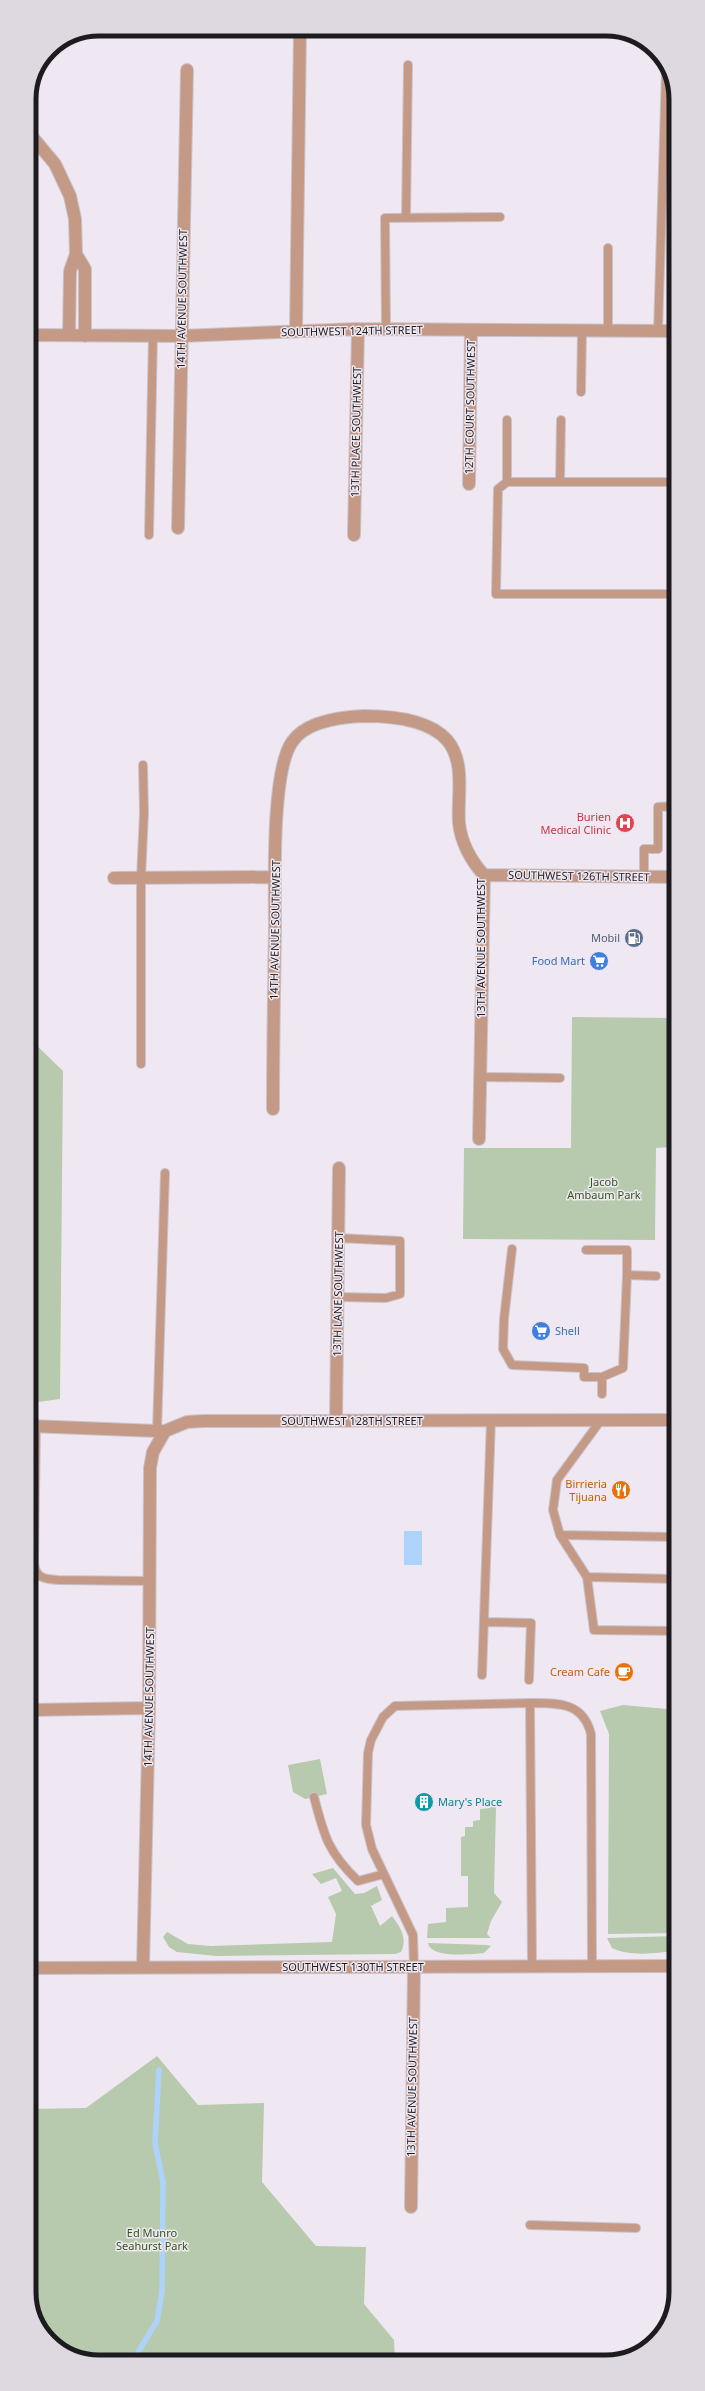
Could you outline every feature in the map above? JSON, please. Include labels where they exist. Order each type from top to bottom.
[{"type":"street","points":[[296,330],[300,36]]},
{"type":"street","name":"14TH AVENUE SOUTHWEST","points":[[178,528],[187,70]]},
{"type":"street","points":[[36,141],[55,164],[70,196],[75,219],[76,254],[70,271],[69,335]]},
{"type":"street","points":[[76,254],[85,269],[85,336]]},
{"type":"street","name":"SOUTHWEST 124TH STREET","points":[[36,335],[181,336],[358,328],[669,331]]},
{"type":"street","name":"13TH PLACE SOUTHWEST","points":[[354,535],[358,328]]},
{"type":"street","name":"12TH COURT SOUTHWEST","points":[[469,484],[471,330]]},
{"type":"street","name":"13TH AVENUE SOUTHWEST","points":[[287,751],[300,733],[326,721],[359,716],[380,716],[407,720],[437,732],[447,741],[457,764],[459,824],[463,840],[470,855],[484,875],[479,1139]]},
{"type":"street","name":"14TH AVENUE SOUTHWEST","points":[[273,1109],[275,877],[278,786],[287,751]]},
{"type":"street","name":"SOUTHWEST 126TH STREET","points":[[484,875],[669,877]]},
{"type":"street","points":[[114,878],[275,877]]},
{"type":"street","name":"13TH LANE SOUTHWEST","points":[[336,1421],[339,1168]]},
{"type":"street","name":"SOUTHWEST 128TH STREET","points":[[36,1426],[161,1431],[187,1422],[669,1420]]},
{"type":"street","name":"14TH AVENUE SOUTHWEST","points":[[143,1967],[149,1708],[150,1468],[153,1452],[161,1431]]},
{"type":"street","points":[[36,1710],[149,1708]]},
{"type":"street","name":"SOUTHWEST 130TH STREET","points":[[36,1968],[669,1966]]},
{"type":"street","name":"13TH AVENUE SOUTHWEST","points":[[411,2207],[414,1967]]},
{"type":"lane","points":[[406,218],[408,65]]},
{"type":"lane","points":[[658,331],[666,80]]},
{"type":"lane","points":[[386,329],[385,218],[500,217]]},
{"type":"lane","points":[[608,248],[608,331]]},
{"type":"lane","points":[[581,392],[582,331]]},
{"type":"lane","points":[[149,535],[153,335]]},
{"type":"lane","points":[[507,420],[507,482]]},
{"type":"lane","points":[[560,482],[561,420]]},
{"type":"lane","points":[[669,482],[507,482],[498,489],[496,594],[669,594]]},
{"type":"lane","points":[[141,1064],[141,878],[144,813],[143,765]]},
{"type":"lane","points":[[644,877],[644,849],[658,849],[658,807],[669,806]]},
{"type":"lane","points":[[480,1077],[560,1078]]},
{"type":"lane","points":[[161,1431],[165,1173]]},
{"type":"lane","points":[[338,1238],[400,1241],[400,1294],[386,1298],[338,1297]]},
{"type":"lane","points":[[512,1249],[502,1349],[512,1365],[584,1368],[584,1378],[602,1377],[623,1368],[627,1276],[627,1250],[586,1250]]},
{"type":"lane","points":[[627,1276],[656,1276]]},
{"type":"lane","points":[[602,1377],[602,1394]]},
{"type":"lane","points":[[482,1675],[491,1420]]},
{"type":"lane","points":[[601,1420],[557,1480],[553,1510],[560,1535],[587,1577],[594,1630],[669,1631]]},
{"type":"lane","points":[[560,1535],[669,1537]]},
{"type":"lane","points":[[36,1573],[45,1579],[58,1580],[150,1581]]},
{"type":"lane","points":[[587,1577],[669,1579]]},
{"type":"lane","points":[[484,1622],[531,1623],[529,1680]]},
{"type":"lane","points":[[530,1702],[532,1966]]},
{"type":"lane","points":[[414,1967],[413,1935],[372,1849],[366,1825],[368,1753],[371,1740],[383,1718],[395,1706],[530,1702],[559,1703],[571,1708],[582,1714],[588,1724],[591,1734],[592,1966]]},
{"type":"lane","points":[[314,1797],[325,1838],[342,1866],[358,1881],[384,1874]]},
{"type":"lane","points":[[530,2225],[636,2228]]},
{"type":"green space","name":"Jacob Ambaum Park","points":[[572,1017],[669,1018],[669,1147],[656,1148],[655,1240],[463,1239],[464,1148],[571,1148]]},
{"type":"green space","points":[[36,1045],[63,1071],[60,1399],[36,1402]]},
{"type":"green space","points":[[623,1705],[667,1709],[669,1717],[669,1933],[608,1934],[609,1734],[600,1711]]},
{"type":"green space","points":[[320,1759],[327,1794],[305,1799],[293,1792],[288,1765]]},
{"type":"green space","points":[[491,1806],[496,1807],[494,1893],[502,1902],[491,1921],[487,1934],[491,1938],[427,1938],[428,1924],[446,1922],[446,1908],[468,1907],[468,1876],[461,1876],[461,1837],[465,1836],[465,1827],[473,1827],[473,1821],[480,1820],[480,1809],[490,1808]]},
{"type":"green space","points":[[333,1868],[355,1894],[364,1893],[377,1886],[382,1900],[371,1906],[380,1926],[392,1916],[398,1924],[404,1942],[401,1952],[395,1954],[216,1956],[177,1952],[169,1947],[163,1937],[167,1932],[188,1944],[211,1946],[332,1942],[336,1914],[328,1897],[342,1891],[336,1878],[321,1884],[312,1874]]},
{"type":"green space","points":[[669,1936],[669,1952],[643,1954],[627,1953],[612,1948],[607,1938]]},
{"type":"green space","points":[[428,1943],[491,1946],[484,1953],[452,1954],[436,1951],[431,1948]]},
{"type":"green space","name":"Ed Munro Seahurst Park","points":[[157,2056],[198,2105],[264,2103],[262,2182],[316,2246],[366,2247],[364,2304],[394,2340],[395,2355],[95,2355],[83,2353],[64,2344],[44,2323],[37,2304],[36,2109],[86,2108]]},
{"type":"water","points":[[404,1531],[422,1531],[422,1565],[404,1565]]},
{"type":"waterway","points":[[136,2355],[157,2321],[162,2292],[163,2182],[155,2143],[159,2070]]},
{"type":"place","name":"Burien Medical Clinic","points":[[625,823]]},
{"type":"place","name":"Mobil","points":[[634,938]]},
{"type":"place","name":"Food Mart","points":[[599,961]]},
{"type":"place","name":"Shell","points":[[541,1331]]},
{"type":"place","name":"Birrieria Tijuana","points":[[621,1490]]},
{"type":"place","name":"Cream Cafe","points":[[624,1672]]},
{"type":"place","name":"Mary's Place","points":[[424,1802]]}]
